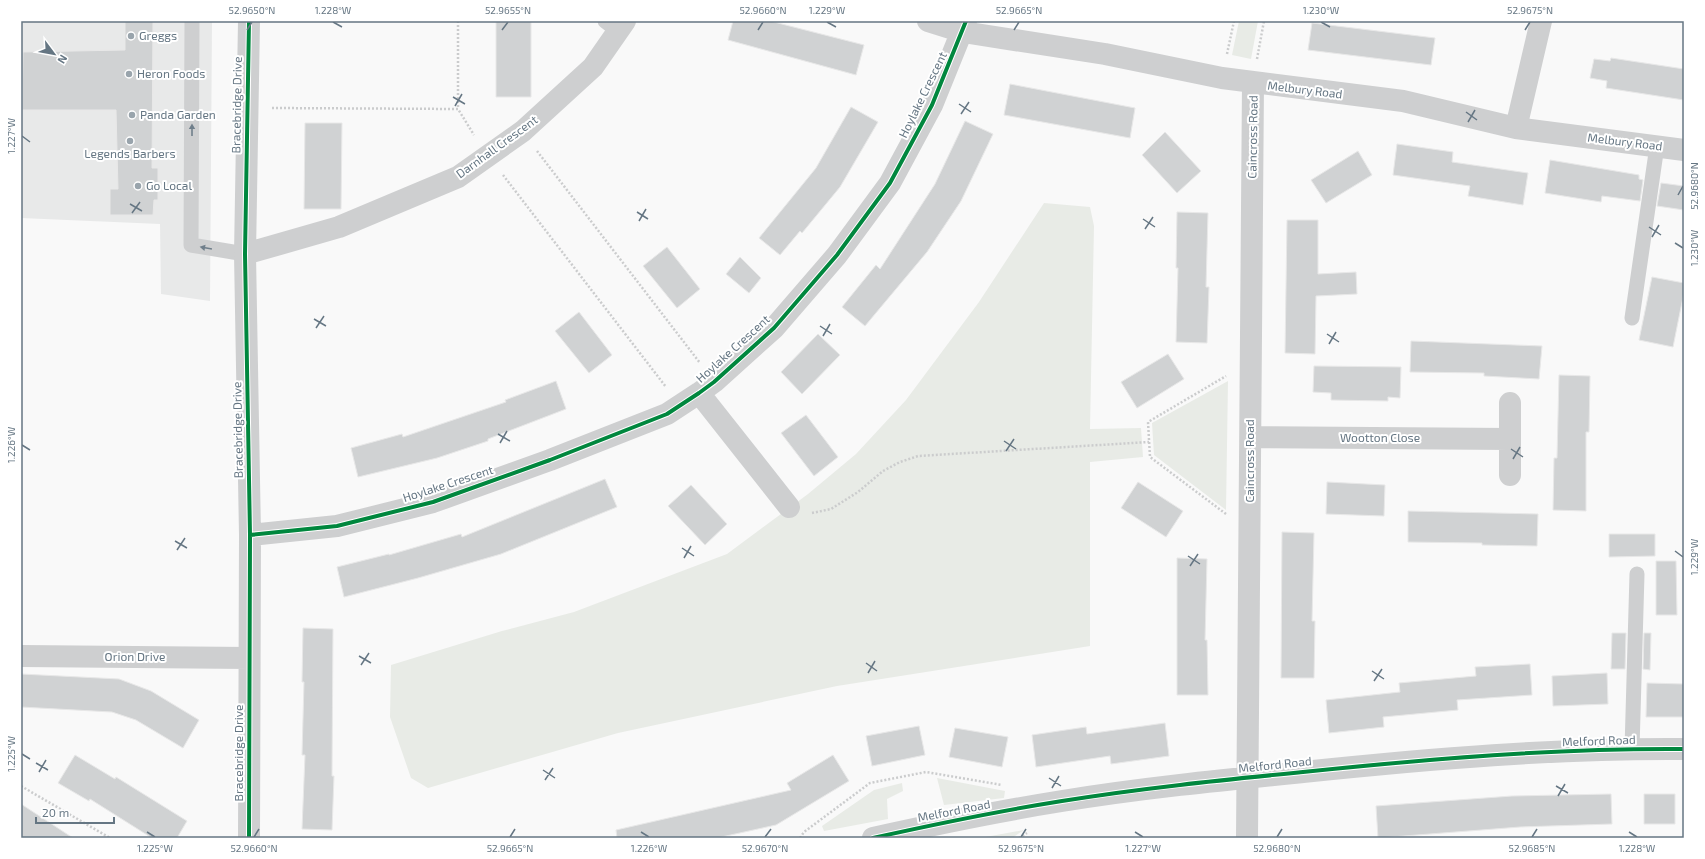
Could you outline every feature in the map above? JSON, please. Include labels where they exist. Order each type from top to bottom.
[{"type":"street","name":"Bracebridge Drive","points":[[249,21],[246,108],[245,254],[250,535],[249,838]]},
{"type":"street","name":"Melbury Road","points":[[928,21],[1105,54],[1222,78],[1403,101],[1516,128],[1684,150]]},
{"type":"street","points":[[1516,128],[1541,21]]},
{"type":"street","name":"Darnhall Crescent","points":[[245,254],[340,227],[458,177],[488,157],[522,131],[593,68],[616,24]]},
{"type":"street","name":"Hoylake Crescent","points":[[250,535],[337,526],[432,502],[550,460],[667,414],[707,388],[774,328],[838,255],[890,183],[932,105],[965,27]]},
{"type":"street","name":"Caincross Road","points":[[1247,838],[1253,83]]},
{"type":"street","name":"Hoylake Crescent","points":[[707,388],[789,507]]},
{"type":"street","points":[[1510,403],[1510,475]]},
{"type":"street","name":"Wootton Close","points":[[1251,437],[1510,439]]},
{"type":"street","name":"Orion Drive","points":[[21,656],[249,658]]},
{"type":"street","name":"Melford Road","points":[[873,838],[934,824],[1063,801],[1247,778],[1456,758],[1632,749],[1684,749]]},
{"type":"lane","points":[[192,21],[191,245],[245,254]]},
{"type":"lane","points":[[1632,318],[1657,146]]},
{"type":"lane","points":[[1632,749],[1637,574]]},
{"type":"path","points":[[458,21],[458,109],[488,157],[510,182],[681,406]]},
{"type":"path","points":[[1222,78],[1234,21]]},
{"type":"path","points":[[1253,83],[1264,21]]},
{"type":"path","points":[[246,108],[458,109]]},
{"type":"path","points":[[522,131],[707,388]]},
{"type":"path","points":[[1250,373],[1225,376],[1148,422],[1150,457],[1227,514],[1250,516]]},
{"type":"path","points":[[789,507],[795,511],[806,514],[831,509],[858,492],[883,471],[900,462],[918,456],[1149,442]]},
{"type":"path","points":[[800,838],[804,832],[870,783],[926,772],[1011,787],[1032,830],[1019,838]]},
{"type":"path","points":[[21,786],[110,838]]},
{"type":"shaded area","points":[[21,21],[212,21],[210,301],[161,294],[160,224],[21,218]]},
{"type":"shaded area","points":[[1239,21],[1258,21],[1251,59],[1232,55]]},
{"type":"shaded area","points":[[1044,203],[1090,207],[1094,226],[1090,429],[1141,428],[1143,457],[1090,462],[1090,646],[837,686],[618,733],[428,788],[411,778],[390,717],[391,665],[502,631],[574,612],[727,554],[808,494],[856,454],[906,400],[979,302]]},
{"type":"shaded area","points":[[1228,381],[1226,510],[1154,455],[1152,423]]},
{"type":"shaded area","points":[[937,778],[1005,791],[1004,798],[944,805]]},
{"type":"shaded area","points":[[902,783],[903,791],[887,799],[888,819],[824,831],[822,826],[874,790]]},
{"type":"shaded area","points":[[1024,830],[1012,838],[980,838]]},
{"type":"building","points":[[125,21],[153,21],[152,168],[158,168],[158,200],[154,200],[153,215],[110,215],[110,189],[118,189],[116,110],[22,110],[23,52],[125,50]]},
{"type":"building","points":[[496,21],[531,21],[531,97],[496,97]]},
{"type":"building","points":[[733,21],[770,21],[864,45],[856,75],[728,40]]},
{"type":"building","points":[[1312,23],[1435,38],[1431,65],[1308,50]]},
{"type":"building","points":[[1611,58],[1684,69],[1684,100],[1606,88],[1607,81],[1590,78],[1594,59],[1610,61]]},
{"type":"building","points":[[1010,84],[1135,108],[1130,138],[1004,115]]},
{"type":"building","points":[[851,107],[878,122],[840,187],[802,233],[800,231],[780,255],[759,238],[816,168]]},
{"type":"building","points":[[965,121],[993,134],[961,201],[927,252],[865,326],[842,307],[876,265],[880,269],[935,184]]},
{"type":"building","points":[[305,123],[342,123],[341,209],[304,209]]},
{"type":"building","points":[[1165,132],[1201,171],[1177,193],[1142,155]]},
{"type":"building","points":[[1397,144],[1453,152],[1452,162],[1528,173],[1523,205],[1468,196],[1470,186],[1393,175]]},
{"type":"building","points":[[1358,151],[1372,175],[1326,203],[1311,180]]},
{"type":"building","points":[[1550,160],[1639,175],[1639,179],[1643,180],[1640,201],[1602,196],[1601,202],[1545,193]]},
{"type":"building","points":[[1661,183],[1684,186],[1684,210],[1657,206]]},
{"type":"building","points":[[1177,212],[1208,213],[1206,287],[1209,287],[1207,343],[1176,342],[1178,268],[1176,268]]},
{"type":"building","points":[[1287,220],[1318,220],[1318,274],[1356,272],[1357,294],[1316,296],[1315,354],[1285,353]]},
{"type":"building","points":[[667,247],[700,289],[677,308],[643,266]]},
{"type":"building","points":[[740,257],[761,278],[749,293],[726,274]]},
{"type":"building","points":[[1652,277],[1684,283],[1684,292],[1673,347],[1639,340]]},
{"type":"building","points":[[579,312],[612,355],[589,373],[555,331]]},
{"type":"building","points":[[818,334],[840,355],[802,394],[781,372]]},
{"type":"building","points":[[1411,341],[1542,346],[1539,379],[1484,376],[1484,373],[1410,372]]},
{"type":"building","points":[[1168,354],[1184,379],[1137,408],[1121,382]]},
{"type":"building","points":[[1314,366],[1401,367],[1400,398],[1388,397],[1388,401],[1331,400],[1331,393],[1313,392]]},
{"type":"building","points":[[1559,375],[1590,376],[1589,432],[1586,432],[1586,511],[1553,510],[1554,458],[1557,458]]},
{"type":"building","points":[[556,381],[566,409],[488,439],[488,441],[437,458],[358,477],[351,448],[402,434],[403,437],[506,402],[505,400]]},
{"type":"building","points":[[806,415],[838,457],[814,476],[781,433]]},
{"type":"building","points":[[605,479],[617,507],[501,554],[418,578],[344,597],[337,567],[389,555],[461,534],[462,537]]},
{"type":"building","points":[[1138,482],[1183,511],[1166,537],[1121,508]]},
{"type":"building","points":[[1327,482],[1385,485],[1384,516],[1326,514]]},
{"type":"building","points":[[691,485],[727,524],[705,545],[668,506]]},
{"type":"building","points":[[1408,511],[1538,514],[1537,546],[1482,545],[1482,543],[1408,542]]},
{"type":"building","points":[[1282,532],[1314,533],[1312,621],[1315,621],[1314,678],[1281,678]]},
{"type":"building","points":[[1609,534],[1655,534],[1655,556],[1609,557]]},
{"type":"building","points":[[1177,558],[1207,559],[1205,640],[1207,640],[1208,695],[1177,695]]},
{"type":"building","points":[[1656,561],[1676,561],[1677,615],[1656,615]]},
{"type":"building","points":[[303,628],[333,629],[332,776],[334,776],[332,830],[302,829],[305,755],[302,755],[304,682],[302,682]]},
{"type":"building","points":[[1612,633],[1626,633],[1625,669],[1611,669]]},
{"type":"building","points":[[1644,633],[1651,633],[1650,670],[1643,669]]},
{"type":"building","points":[[1530,664],[1532,695],[1457,700],[1458,710],[1383,717],[1384,727],[1329,733],[1326,700],[1400,692],[1399,683],[1476,676],[1475,667]]},
{"type":"building","points":[[1607,673],[1608,704],[1553,706],[1552,676]]},
{"type":"building","points":[[21,674],[119,679],[151,691],[199,720],[183,748],[136,720],[112,712],[21,707]]},
{"type":"building","points":[[1647,683],[1684,684],[1684,717],[1646,717]]},
{"type":"building","points":[[1165,723],[1169,756],[1111,764],[1110,756],[1036,767],[1032,735],[1086,727],[1087,734]]},
{"type":"building","points":[[919,726],[925,755],[872,766],[866,736]]},
{"type":"building","points":[[955,728],[1008,737],[1002,767],[949,757]]},
{"type":"building","points":[[75,755],[115,779],[116,777],[187,821],[177,838],[152,838],[90,799],[89,801],[58,783]]},
{"type":"building","points":[[833,755],[849,781],[776,825],[717,838],[617,838],[616,830],[791,790],[787,783]]},
{"type":"building","points":[[1611,794],[1612,824],[1520,827],[1378,838],[1376,806],[1512,796]]},
{"type":"building","points":[[1644,794],[1675,794],[1675,824],[1644,824]]},
{"type":"building","points":[[21,804],[73,838],[21,838]]},
{"type":"cycle path","points":[[249,21],[245,254],[250,535],[249,838]]},
{"type":"cycle path","points":[[250,535],[337,526],[433,502],[550,460],[667,414],[699,393],[714,382],[774,328],[837,255],[890,183],[932,105],[966,21]]},
{"type":"cycle path","points":[[873,838],[1038,805],[1092,796],[1213,781],[1493,755],[1589,750],[1684,749]]},
{"type":"place","name":"Greggs","points":[[131,36]]},
{"type":"place","name":"Heron Foods","points":[[129,74]]},
{"type":"place","name":"Panda Garden","points":[[132,115]]},
{"type":"place","name":"Legends Barbers","points":[[130,141]]},
{"type":"place","name":"Go Local","points":[[138,186]]}]
